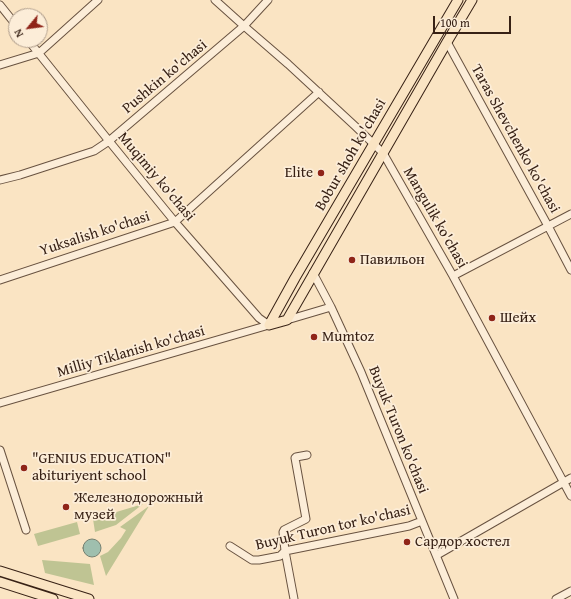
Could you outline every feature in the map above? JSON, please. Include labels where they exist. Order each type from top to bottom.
[{"type":"main road","name":"Bobur shoh ko'chasi","points":[[269,326],[458,0]]},
{"type":"main road","name":"Bobur shoh ko'chasi","points":[[287,320],[472,0]]},
{"type":"main road","points":[[269,326],[287,320]]},
{"type":"main road","points":[[0,571],[89,599]]},
{"type":"main road","points":[[0,582],[53,599]]},
{"type":"street","points":[[0,65],[39,53],[98,0]]},
{"type":"street","name":"Mangulik ko'chasi","points":[[216,0],[319,92],[383,153],[453,276],[571,496]]},
{"type":"street","name":"Pushkin ko'chasi","points":[[0,180],[94,151],[109,141],[244,26],[268,0]]},
{"type":"street","points":[[0,5],[8,15]]},
{"type":"street","name":"Taras Shevchenko ko'chasi","points":[[447,42],[571,270]]},
{"type":"street","name":"Muqimiy ko'chasi","points":[[35,48],[175,222],[259,318],[269,326]]},
{"type":"street","name":"Yuksalish ko'chasi","points":[[0,280],[175,222],[319,92]]},
{"type":"street","points":[[453,276],[571,214]]},
{"type":"street","name":"Buyuk Turon ko'chasi","points":[[313,273],[331,307],[366,385],[454,599]]},
{"type":"street","points":[[287,320],[331,307]]},
{"type":"street","name":"Milliy Tiklanish ko'chasi","points":[[0,404],[269,326]]},
{"type":"street","points":[[0,450],[26,530]]},
{"type":"street","points":[[294,599],[285,551],[283,530],[306,519],[295,458],[307,455]]},
{"type":"street","points":[[437,555],[571,478]]},
{"type":"street","name":"Buyuk Turon tor ko'chasi","points":[[230,546],[252,560],[259,560],[280,556],[285,551],[409,526],[422,521]]},
{"type":"street","points":[[556,599],[571,591]]},
{"type":"green space","points":[[143,504],[116,525],[95,532],[93,519]]},
{"type":"green space","points":[[149,506],[106,576],[100,556],[108,552],[121,538],[126,530],[120,527]]},
{"type":"green space","points":[[77,522],[80,534],[38,546],[34,534]]},
{"type":"green space","points":[[42,560],[90,564],[94,585],[45,573]]},
{"type":"shaded area","points":[[92,539],[98,542],[101,548],[98,554],[92,557],[86,554],[83,548],[86,542]]},
{"type":"place","name":"Elite","points":[[321,173]]},
{"type":"place","name":"Павильон","points":[[352,260]]},
{"type":"place","name":"Шейх","points":[[492,318]]},
{"type":"place","name":"Mumtoz","points":[[314,337]]},
{"type":"place","name":"\"GENIUS EDUCATION\" abituriyent school","points":[[24,468]]},
{"type":"place","name":"Железнодорожный музей","points":[[66,507]]},
{"type":"place","name":"Сардор хостел","points":[[407,542]]}]
